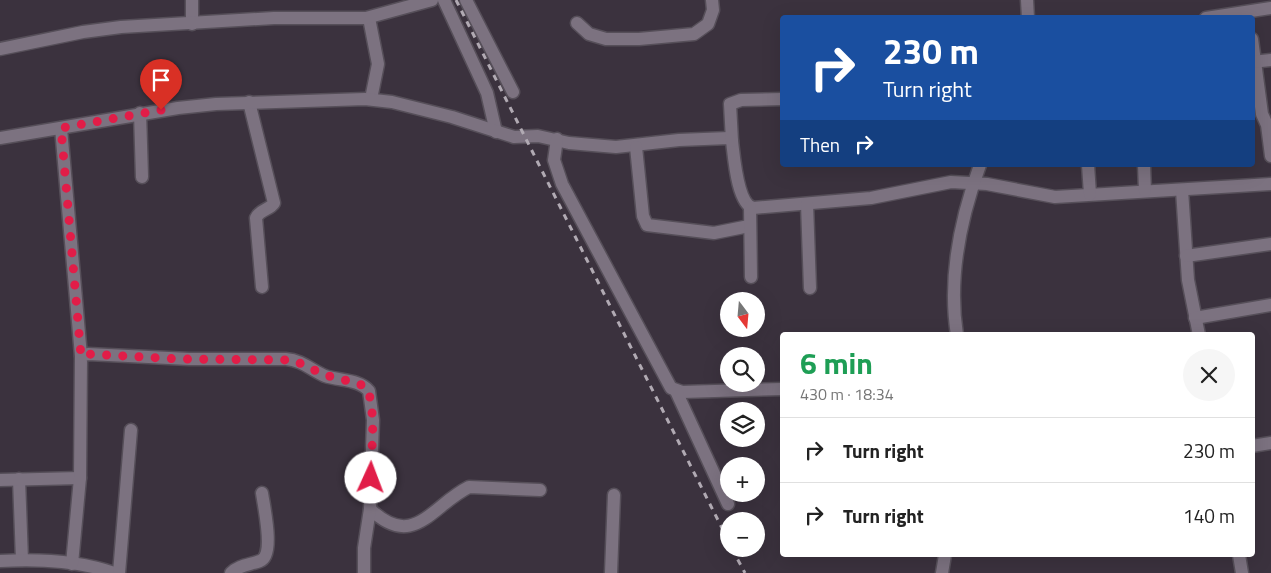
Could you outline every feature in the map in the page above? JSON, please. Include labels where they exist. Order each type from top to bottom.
[{"type":"street","points":[[192,0],[192,24]]},
{"type":"street","points":[[0,49],[103,28],[274,18],[368,18],[432,0]]},
{"type":"street","points":[[444,0],[460,29],[487,93],[496,132]]},
{"type":"street","points":[[466,0],[513,92]]},
{"type":"street","points":[[578,23],[589,34],[606,39],[639,39],[694,34],[708,24],[713,10],[712,0]]},
{"type":"street","points":[[1027,0],[1028,15]]},
{"type":"street","points":[[1220,15],[1244,10],[1271,8]]},
{"type":"street","points":[[368,18],[378,64],[371,99]]},
{"type":"street","points":[[1255,62],[1271,60]]},
{"type":"street","points":[[1255,68],[1262,114],[1269,122],[1271,156]]},
{"type":"street","points":[[0,138],[140,113],[216,104],[371,99],[452,117],[514,137],[538,136],[599,146],[636,146],[695,138],[726,138],[732,141]]},
{"type":"street","points":[[751,277],[750,207],[739,186],[732,141],[730,104],[741,100],[780,99]]},
{"type":"street","points":[[249,102],[274,203],[260,212],[256,218],[262,287]]},
{"type":"street","points":[[140,113],[142,177]]},
{"type":"street","points":[[61,128],[81,356],[80,478],[72,564]]},
{"type":"street","points":[[557,140],[554,160],[562,184],[668,383],[676,391],[728,504]]},
{"type":"street","points":[[636,146],[643,216],[647,225],[714,233],[750,226]]},
{"type":"street","points":[[956,332],[953,299],[966,207],[979,167]]},
{"type":"street","points":[[1088,167],[1090,194]]},
{"type":"street","points":[[1144,167],[1145,191]]},
{"type":"street","points":[[750,207],[881,197],[941,183],[974,182],[1046,197],[1271,184]]},
{"type":"street","points":[[1182,190],[1186,256],[1198,332]]},
{"type":"street","points":[[807,204],[810,288]]},
{"type":"street","points":[[1186,256],[1271,244]]},
{"type":"street","points":[[1195,318],[1271,305]]},
{"type":"street","points":[[81,356],[88,354],[179,359],[293,360],[325,375],[364,386],[369,391],[373,410],[370,509],[364,548],[364,573]]},
{"type":"street","points":[[676,391],[780,392]]},
{"type":"street","points":[[119,573],[132,430]]},
{"type":"street","points":[[1255,446],[1271,443]]},
{"type":"street","points":[[0,480],[80,478]]},
{"type":"street","points":[[20,479],[22,560]]},
{"type":"street","points":[[370,509],[388,523],[397,527],[407,527],[418,524],[460,491],[469,487],[540,490]]},
{"type":"street","points":[[230,573],[241,566],[266,557],[268,545],[262,493]]},
{"type":"street","points":[[611,573],[614,495]]},
{"type":"street","points":[[942,573],[945,557]]},
{"type":"street","points":[[1238,557],[1242,573]]},
{"type":"street","points":[[0,561],[22,560],[72,564],[114,573]]},
{"type":"railway","points":[[456,0],[720,524]]},
{"type":"railway","points":[[736,557],[745,573]]},
{"type":"route","points":[[161,110],[61,128],[74,299],[81,356],[88,354],[179,359],[293,360],[300,361],[336,379],[360,384],[369,391],[373,410],[371,478]]}]
